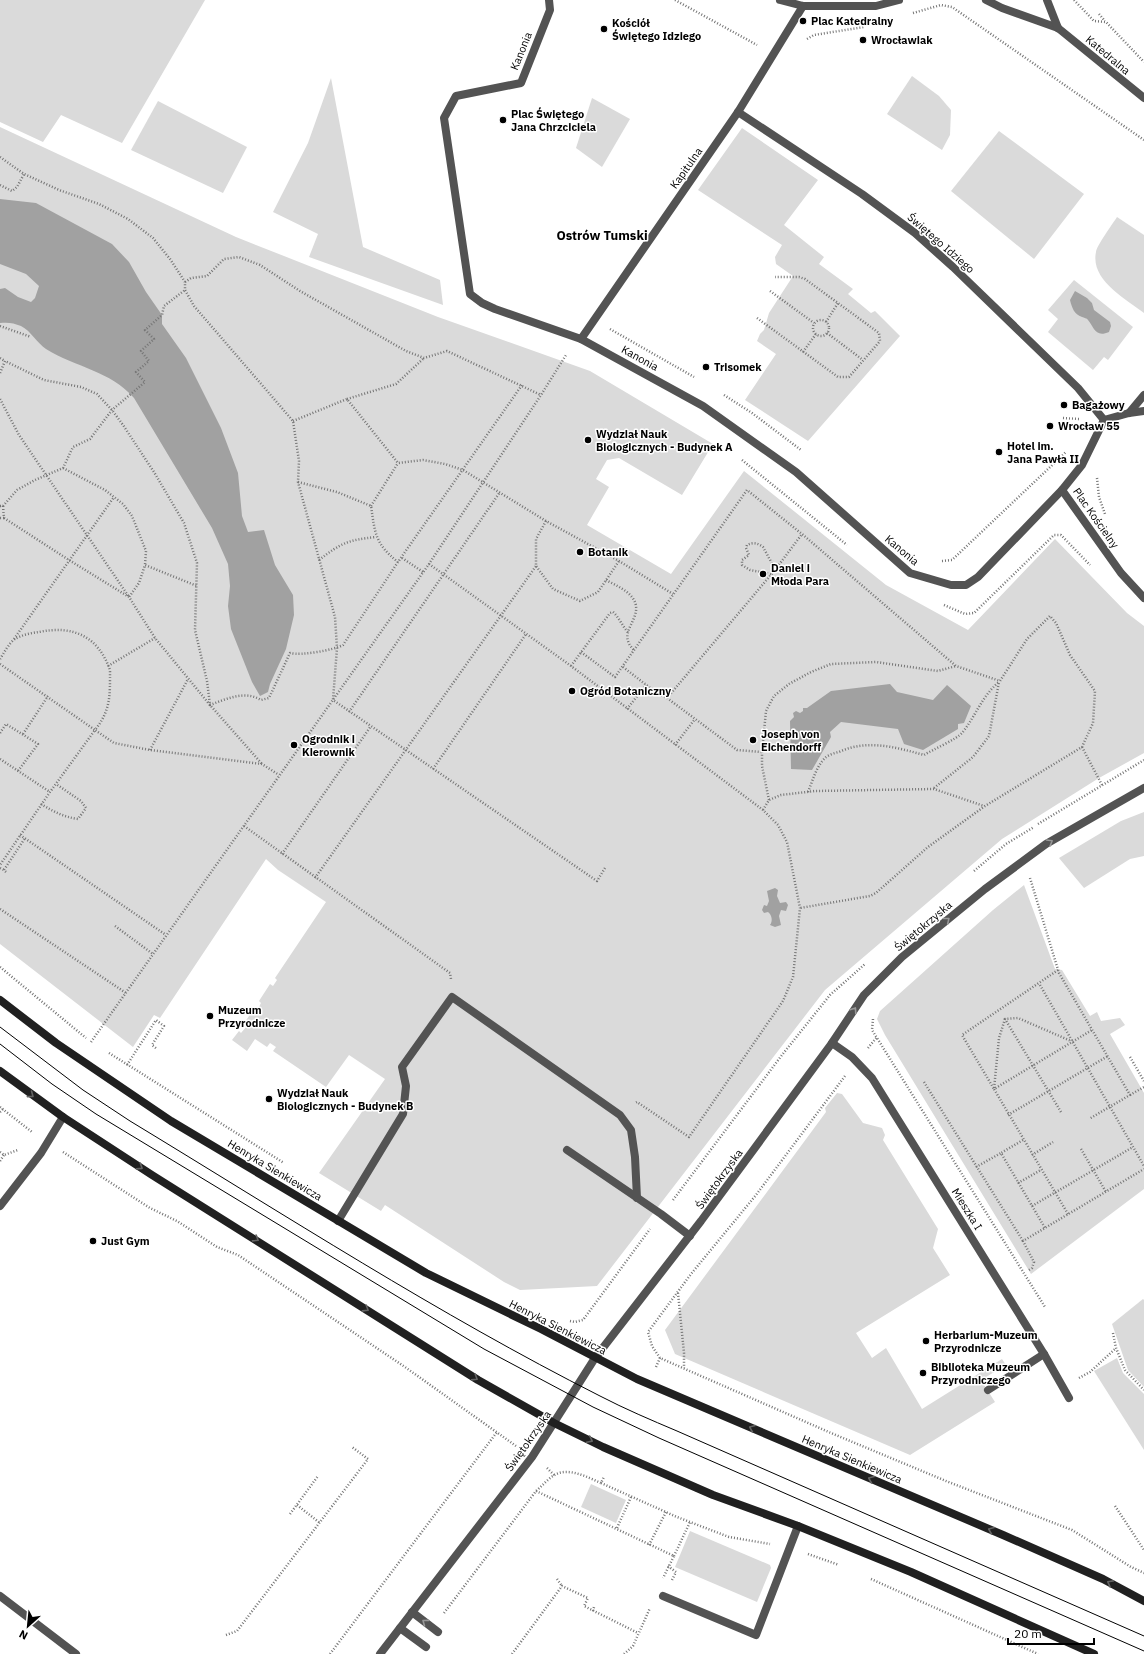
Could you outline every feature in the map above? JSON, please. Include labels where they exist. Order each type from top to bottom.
[{"type":"street","name":"Kanonia","points":[[549,0],[550,10],[520,83],[456,96],[444,118],[470,294],[482,303],[496,310],[582,339],[703,406],[790,467],[910,573],[951,585],[966,585],[978,577],[1062,490]]},
{"type":"street","points":[[780,0],[803,6],[876,6],[898,0]]},
{"type":"street","name":"Katedralna","points":[[986,0],[1002,8],[1058,28],[1144,98]]},
{"type":"street","name":"Katedralna","points":[[1047,0],[1058,28]]},
{"type":"street","name":"Kapitulna","points":[[582,339],[738,112],[803,6]]},
{"type":"street","name":"Świętego Idziego","points":[[738,112],[862,194],[915,233],[1078,388],[1104,420]]},
{"type":"street","points":[[1129,413],[1144,396]]},
{"type":"street","points":[[1104,420],[1129,413],[1144,411]]},
{"type":"street","name":"Plac Kościelny","points":[[1104,420],[1082,465],[1062,490],[1121,573],[1144,598]]},
{"type":"street","name":"Świętokrzyska","points":[[380,1654],[532,1457],[595,1358],[690,1236],[832,1043],[864,995],[902,957],[985,889],[1046,844],[1144,788]]},
{"type":"street","points":[[338,1221],[403,1114],[406,1086],[402,1067],[452,997],[620,1115],[631,1130],[635,1156],[637,1198]]},
{"type":"street","name":"Henryka Sienkiewicza","points":[[0,1000],[56,1043],[171,1121],[426,1273],[541,1329],[637,1379],[1103,1579],[1144,1601]]},
{"type":"street","name":"Mieszka I","points":[[832,1043],[857,1062],[872,1078],[1044,1354],[1069,1398]]},
{"type":"street","points":[[0,1071],[63,1117],[478,1380],[554,1422],[603,1447],[712,1495],[798,1526],[911,1572],[1094,1654]]},
{"type":"street","points":[[0,1206],[41,1153],[63,1117]]},
{"type":"street","points":[[567,1150],[661,1214],[690,1236]]},
{"type":"street","points":[[988,1390],[1044,1354]]},
{"type":"street","points":[[663,1596],[756,1635],[798,1526]]},
{"type":"street","points":[[0,1596],[76,1654]]},
{"type":"street","points":[[412,1612],[435,1630]]},
{"type":"street","points":[[400,1628],[426,1647]]},
{"type":"path","points":[[675,0],[773,56]]},
{"type":"path","points":[[1074,0],[1094,21],[1106,22]]},
{"type":"path","points":[[909,15],[941,5],[952,7],[1144,140]]},
{"type":"path","points":[[1099,14],[1144,62]]},
{"type":"path","points":[[804,40],[814,35],[868,26]]},
{"type":"path","points":[[0,157],[24,174],[59,190],[99,204],[128,219],[153,238],[170,259],[185,282],[185,290],[194,306],[294,421],[300,461],[298,482],[335,617],[337,648],[333,700]]},
{"type":"path","points":[[0,185],[12,191],[17,188],[24,174]]},
{"type":"path","points":[[185,282],[191,278],[207,276],[224,259],[239,257],[260,265],[300,290],[406,351],[424,358]]},
{"type":"path","points":[[757,318],[838,377],[849,378],[880,341],[881,337],[879,333],[805,279],[799,277],[775,277]]},
{"type":"path","points":[[4,518],[1,506],[17,490],[63,468],[73,447],[90,439],[112,410],[145,382],[136,372],[149,361],[141,350],[154,339],[145,330],[162,315],[164,306],[185,290]]},
{"type":"path","points":[[770,291],[814,323]]},
{"type":"path","points":[[826,322],[838,303]]},
{"type":"path","points":[[819,320],[826,322],[829,326],[827,333],[821,336],[816,334],[813,328],[814,323],[819,320]]},
{"type":"path","points":[[0,326],[30,337]]},
{"type":"path","points":[[827,333],[863,360]]},
{"type":"path","points":[[803,352],[816,334]]},
{"type":"path","points":[[294,421],[347,399],[396,384],[424,358],[447,351],[541,395]]},
{"type":"path","points":[[0,358],[44,380],[81,387],[97,394],[112,410],[154,472],[184,523],[197,564],[195,630],[207,681],[210,706]]},
{"type":"path","points":[[0,373],[5,361]]},
{"type":"path","points":[[91,1042],[429,564],[562,362]]},
{"type":"path","points":[[210,706],[233,696],[256,697],[261,700],[269,698],[290,653],[298,655],[337,648],[343,645],[398,562],[522,385]]},
{"type":"path","points":[[720,393],[752,413],[805,453]]},
{"type":"path","points":[[0,394],[0,399],[19,435],[130,597],[155,638],[210,706],[262,764],[279,775]]},
{"type":"path","points":[[347,399],[398,463]]},
{"type":"path","points":[[1063,418],[1080,419],[1080,423]]},
{"type":"path","points":[[939,561],[952,560],[1071,447]]},
{"type":"path","points":[[398,463],[423,460],[445,464],[463,470],[546,521],[619,561],[673,594]]},
{"type":"path","points":[[398,463],[371,506],[376,537],[387,553],[398,562]]},
{"type":"path","points":[[63,468],[105,490],[114,497],[132,516],[146,551],[145,565],[139,583],[130,597]]},
{"type":"path","points":[[1096,472],[1099,497],[1104,512]]},
{"type":"path","points":[[298,482],[337,492],[371,506]]},
{"type":"path","points":[[582,652],[615,677],[747,490],[802,534],[956,666],[1000,681]]},
{"type":"path","points":[[349,712],[500,492]]},
{"type":"path","points":[[0,659],[114,497]]},
{"type":"path","points":[[0,518],[4,518],[130,597]]},
{"type":"path","points":[[315,878],[536,566],[536,540],[546,521]]},
{"type":"path","points":[[667,698],[775,570],[802,534]]},
{"type":"path","points":[[319,560],[337,546],[350,540],[376,537]]},
{"type":"path","points":[[771,574],[750,570],[742,565],[742,560],[748,555],[746,548],[747,545],[754,543],[760,544],[775,570]]},
{"type":"path","points":[[402,558],[423,572]]},
{"type":"path","points":[[536,566],[553,589],[580,601],[598,592],[619,561]]},
{"type":"path","points":[[429,564],[571,666],[763,810],[778,825],[787,842],[800,908],[793,976],[783,1001],[689,1138],[637,1102],[620,1115]]},
{"type":"path","points":[[145,565],[197,586]]},
{"type":"path","points":[[606,580],[626,592],[634,600],[634,615],[626,637],[627,641],[634,650]]},
{"type":"path","points":[[571,666],[610,613],[613,612],[616,614],[622,626],[628,632]]},
{"type":"path","points":[[800,908],[870,896],[876,893],[928,847],[985,806],[1082,747],[1092,723],[1095,691],[1070,655],[1056,623],[1050,616],[1027,639],[1000,681],[992,688],[977,708],[962,734],[924,755],[896,747],[862,744],[844,749],[826,757],[818,767],[808,792]]},
{"type":"path","points":[[0,865],[41,804],[102,722],[110,702],[108,666],[104,656],[93,643],[83,636],[70,630],[50,630],[28,634],[14,639]]},
{"type":"path","points":[[433,769],[526,634]]},
{"type":"path","points":[[108,666],[155,638]]},
{"type":"path","points":[[769,800],[762,766],[766,711],[774,696],[789,684],[811,672],[831,664],[876,662],[938,671],[956,666]]},
{"type":"path","points":[[0,664],[114,743],[150,750],[262,764]]},
{"type":"path","points":[[622,667],[737,750],[762,752]]},
{"type":"path","points":[[150,750],[188,679]]},
{"type":"path","points":[[934,788],[973,757],[989,736],[1000,681]]},
{"type":"path","points":[[627,709],[646,685]]},
{"type":"path","points":[[23,734],[48,696]]},
{"type":"path","points":[[333,700],[597,881],[605,868]]},
{"type":"path","points":[[675,745],[695,719]]},
{"type":"path","points":[[0,733],[6,724],[38,744],[18,771]]},
{"type":"path","points":[[282,854],[371,726]]},
{"type":"path","points":[[1082,747],[1102,786]]},
{"type":"path","points":[[0,759],[50,792]]},
{"type":"path","points":[[41,804],[56,814],[66,817],[78,819],[82,815],[86,808],[81,801],[56,784]]},
{"type":"path","points":[[763,810],[769,800],[781,795],[808,792],[934,788],[985,806]]},
{"type":"path","points":[[244,826],[450,973],[452,997]]},
{"type":"path","points":[[20,835],[166,935]]},
{"type":"path","points":[[0,868],[5,871],[26,838]]},
{"type":"path","points":[[1029,874],[1058,970],[1130,1095]]},
{"type":"path","points":[[0,909],[126,993]]},
{"type":"path","points":[[115,926],[153,954]]},
{"type":"path","points":[[0,967],[97,1046]]},
{"type":"path","points":[[1058,970],[962,1035],[1068,1214]]},
{"type":"path","points":[[1023,1241],[1144,1168],[1133,1146],[1040,986]]},
{"type":"path","points":[[873,1013],[872,1030],[1044,1307]]},
{"type":"path","points":[[1005,1019],[1018,1018],[1072,1042]]},
{"type":"path","points":[[994,1089],[999,1038],[1005,1019]]},
{"type":"path","points":[[1005,1019],[1061,1112]]},
{"type":"path","points":[[127,1065],[156,1020],[164,1026],[152,1045],[157,1049]]},
{"type":"path","points":[[994,1089],[1092,1030]]},
{"type":"path","points":[[877,1037],[806,1127],[756,1195],[648,1332],[652,1346],[660,1358],[831,1433],[946,1481],[1072,1530],[1144,1573]]},
{"type":"path","points":[[103,1049],[289,1167]]},
{"type":"path","points":[[1008,1115],[1108,1056]]},
{"type":"path","points":[[1130,1057],[1144,1081]]},
{"type":"path","points":[[924,1082],[1023,1241],[1034,1262],[1032,1268],[1029,1270]]},
{"type":"path","points":[[1089,1119],[1144,1087]]},
{"type":"path","points":[[0,1112],[1,1108],[36,1136]]},
{"type":"path","points":[[29,1138],[33,1133]]},
{"type":"path","points":[[976,1167],[1023,1140]]},
{"type":"path","points":[[1032,1155],[1053,1142]]},
{"type":"path","points":[[1032,1206],[1133,1146]]},
{"type":"path","points":[[1081,1149],[1106,1192]]},
{"type":"path","points":[[0,1160],[4,1155],[19,1150]]},
{"type":"path","points":[[59,1150],[150,1208],[177,1221],[217,1247],[238,1255],[399,1363],[520,1448]]},
{"type":"path","points":[[0,1152],[4,1155]]},
{"type":"path","points":[[1000,1153],[1045,1228]]},
{"type":"path","points":[[1018,1183],[1041,1170]]},
{"type":"path","points":[[566,1320],[575,1322],[583,1320],[661,1214]]},
{"type":"path","points":[[678,1293],[684,1368]]},
{"type":"path","points":[[1113,1333],[1116,1348],[1125,1370],[1144,1390]]},
{"type":"path","points":[[1090,1372],[1116,1348]]},
{"type":"path","points":[[655,1370],[660,1358]]},
{"type":"path","points":[[330,1654],[497,1432]]},
{"type":"path","points":[[226,1636],[237,1631],[368,1459],[352,1447]]},
{"type":"path","points":[[545,1466],[554,1475]]},
{"type":"path","points":[[435,1630],[536,1491],[554,1475],[565,1472],[573,1473],[601,1483],[666,1512],[729,1537],[774,1544]]},
{"type":"path","points":[[290,1514],[318,1476]]},
{"type":"path","points":[[601,1483],[604,1477]]},
{"type":"path","points":[[536,1491],[674,1556]]},
{"type":"path","points":[[617,1528],[632,1497]]},
{"type":"path","points":[[296,1505],[320,1523]]},
{"type":"path","points":[[1115,1506],[1144,1550]]},
{"type":"path","points":[[649,1545],[666,1512]]},
{"type":"path","points":[[662,1580],[690,1522]]},
{"type":"path","points":[[807,1553],[841,1566]]},
{"type":"path","points":[[869,1578],[1038,1654]]},
{"type":"path","points":[[557,1579],[562,1586],[588,1598],[584,1606],[638,1633]]},
{"type":"path","points":[[512,1653],[562,1586]]},
{"type":"path","points":[[624,1654],[633,1646],[653,1601]]},
{"type":"path","points":[[593,1611],[594,1607]]},
{"type":"shaded area","points":[[0,0],[205,0],[122,143],[61,115],[43,142],[0,122]]},
{"type":"shaded area","points":[[912,76],[939,96],[951,110],[950,135],[942,150],[887,114]]},
{"type":"shaded area","points":[[331,78],[363,247],[440,280],[443,305],[309,257],[318,234],[273,212],[308,143]]},
{"type":"shaded area","points":[[592,98],[630,119],[602,167],[576,148]]},
{"type":"shaded area","points":[[158,101],[247,147],[223,193],[131,150]]},
{"type":"shaded area","name":"Ogród Botaniczny","points":[[0,127],[236,237],[438,317],[590,371],[713,444],[682,495],[619,458],[607,460],[596,479],[609,487],[587,525],[671,574],[744,471],[886,585],[968,630],[1055,539],[1127,613],[1144,626],[1144,753],[1099,778],[1002,839],[825,990],[597,1286],[520,1290],[504,1282],[385,1205],[381,1211],[319,1173],[385,1079],[349,1055],[326,1087],[273,1051],[276,1047],[270,1043],[267,1047],[255,1039],[247,1051],[232,1040],[239,1031],[241,1033],[246,1027],[243,1025],[255,1007],[258,1009],[261,1003],[259,1001],[270,984],[273,986],[277,980],[275,978],[326,902],[278,870],[266,859],[160,1018],[154,1015],[133,1047],[0,944]]},
{"type":"shaded area","points":[[742,128],[818,180],[784,225],[824,257],[819,264],[853,289],[848,294],[871,313],[875,311],[900,336],[808,441],[745,400],[776,354],[757,341],[760,334],[764,330],[769,313],[793,276],[776,264],[775,257],[782,245],[698,190]]},
{"type":"shaded area","points":[[999,131],[1084,194],[1034,259],[951,191]]},
{"type":"shaded area","points":[[0,199],[36,203],[112,244],[129,262],[146,292],[162,315],[162,324],[186,358],[221,428],[238,473],[242,516],[248,532],[264,530],[275,565],[293,595],[294,615],[286,649],[270,684],[268,692],[260,696],[252,682],[231,629],[228,606],[230,586],[228,564],[212,528],[134,398],[115,381],[46,349],[21,326],[11,323],[0,323],[0,289],[5,288],[18,297],[31,302],[35,298],[39,286],[26,274],[0,264]]},
{"type":"shaded area","points":[[1117,217],[1144,235],[1144,313],[1111,288],[1098,271],[1096,262],[1097,249]]},
{"type":"shaded area","points":[[1074,280],[1133,327],[1108,360],[1104,357],[1093,370],[1048,332],[1058,319],[1048,310]]},
{"type":"shaded area","points":[[1075,291],[1087,298],[1092,303],[1094,310],[1110,322],[1111,326],[1109,332],[1101,334],[1098,333],[1088,319],[1079,316],[1075,312],[1070,300]]},
{"type":"shaded area","points":[[890,684],[897,692],[933,700],[947,685],[971,706],[964,723],[958,724],[958,729],[923,750],[904,744],[898,729],[841,722],[830,732],[831,737],[812,770],[791,769],[790,721],[794,717],[793,713],[796,711],[800,713],[803,711],[803,708],[807,708],[831,691]]},
{"type":"shaded area","points":[[1144,812],[1144,856],[1130,859],[1084,888],[1059,858],[1121,821]]},
{"type":"shaded area","points":[[1024,885],[1055,969],[1062,970],[1090,1016],[1097,1012],[1101,1021],[1120,1018],[1125,1025],[1110,1034],[1144,1093],[1144,1189],[1031,1274],[885,1035],[877,1019],[880,1011],[993,910]]},
{"type":"shaded area","points":[[775,888],[778,890],[777,896],[780,903],[786,902],[788,905],[786,911],[781,910],[779,916],[781,925],[775,927],[770,925],[772,920],[769,913],[764,913],[762,910],[764,905],[767,906],[769,901],[767,891]]},
{"type":"shaded area","points":[[837,1093],[842,1094],[863,1123],[882,1128],[885,1135],[883,1140],[938,1229],[933,1248],[950,1275],[856,1333],[872,1358],[886,1348],[922,1409],[1002,1359],[1006,1365],[981,1380],[995,1402],[910,1455],[675,1354],[665,1330],[826,1112],[825,1108]]},
{"type":"shaded area","points":[[1143,1299],[1144,1387],[1128,1370],[1112,1324]]},
{"type":"shaded area","points":[[1117,1358],[1123,1373],[1144,1394],[1144,1450],[1094,1371]]},
{"type":"shaded area","points":[[591,1484],[626,1500],[616,1523],[581,1507]]},
{"type":"shaded area","points":[[690,1531],[770,1565],[771,1568],[757,1602],[675,1567]]},
{"type":"tram line","points":[[0,1027],[83,1090],[130,1121],[421,1298],[480,1332],[609,1401],[1144,1636]]},
{"type":"tram line","points":[[0,1044],[52,1084],[96,1114],[484,1349],[593,1407],[659,1438],[1144,1651]]},
{"type":"place","name":"Plac Katedralny","points":[[803,21]]},
{"type":"place","name":"Kościół Świętego Idziego","points":[[604,29]]},
{"type":"place","name":"Wrocławiak","points":[[863,40]]},
{"type":"place","name":"Plac Świętego Jana Chrzciciela","points":[[503,120]]},
{"type":"place","name":"Trisomek","points":[[706,367]]},
{"type":"place","name":"Bagażowy","points":[[1064,405]]},
{"type":"place","name":"Wrocław 55","points":[[1050,426]]},
{"type":"place","name":"Wydział Nauk Biologicznych - Budynek A","points":[[588,440]]},
{"type":"place","name":"Hotel im. Jana Pawła II","points":[[999,452]]},
{"type":"place","name":"Botanik","points":[[580,552]]},
{"type":"place","name":"Daniel i Młoda Para","points":[[763,574]]},
{"type":"place","name":"Ogród Botaniczny","points":[[572,691]]},
{"type":"place","name":"Joseph von Eichendorff","points":[[753,740]]},
{"type":"place","name":"Ogrodnik i Kierownik","points":[[294,745]]},
{"type":"place","name":"Muzeum Przyrodnicze","points":[[210,1016]]},
{"type":"place","name":"Wydział Nauk Biologicznych - Budynek B","points":[[269,1099]]},
{"type":"place","name":"Just Gym","points":[[93,1241]]},
{"type":"place","name":"Herbarium-Muzeum Przyrodnicze","points":[[926,1341]]},
{"type":"place","name":"Biblioteka Muzeum Przyrodniczego","points":[[923,1373]]},
{"type":"district","name":"Ostrów Tumski","points":[[602,235]]}]
